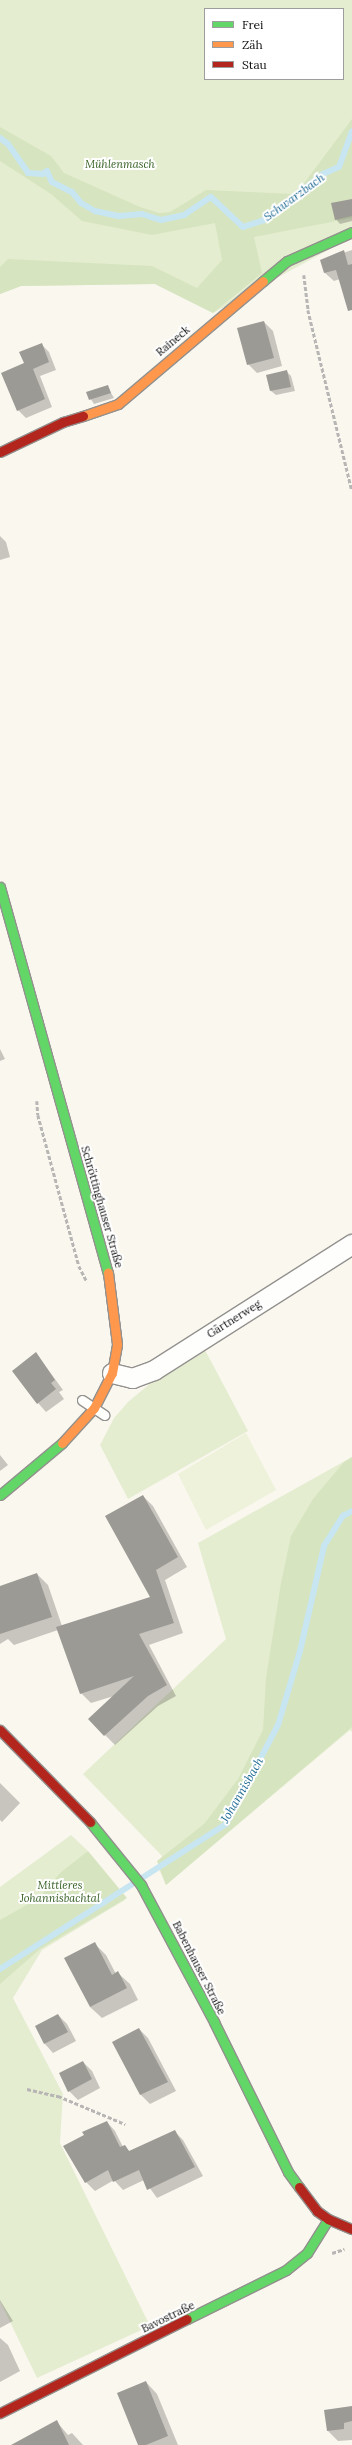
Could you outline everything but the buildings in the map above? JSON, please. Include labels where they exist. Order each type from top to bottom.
[{"type":"main road","name":"Raineck","points":[[0,452],[63,422],[118,404],[287,261],[352,232]]},
{"type":"main road","name":"Schröttinghauser Straße","points":[[0,887],[110,1282],[117,1325],[116,1359],[112,1373],[94,1408],[62,1443],[0,1495]]},
{"type":"main road","name":"Babenhauser Straße","points":[[0,1730],[96,1829],[130,1870],[150,1899],[288,2172],[309,2202],[328,2219],[352,2229]]},
{"type":"main road","name":"Bavostraße","points":[[0,2413],[286,2270],[306,2253],[328,2219]]},
{"type":"street","name":"Gärtnerweg","points":[[112,1373],[132,1378],[154,1370],[352,1244]]},
{"type":"lane","points":[[82,1400],[104,1415]]},
{"type":"path","points":[[302,254],[308,310],[352,490]]},
{"type":"path","points":[[37,1098],[38,1115],[79,1266],[90,1285]]},
{"type":"path","points":[[27,2089],[58,2096],[125,2124]]},
{"type":"green space","name":"Mühlenmasch","points":[[0,0],[352,0],[352,237],[213,313],[155,284],[21,286],[0,294]]},
{"type":"green space","points":[[352,119],[352,218],[254,237],[262,273],[213,313],[155,284],[21,286],[0,294],[0,267],[8,259],[152,266],[197,288],[222,260],[215,223],[152,235],[82,221],[51,194],[0,161],[0,127],[51,156],[64,173],[140,207],[159,213],[170,212],[206,190],[296,194]]},
{"type":"green space","points":[[204,1348],[248,1431],[128,1499],[100,1445],[114,1418],[128,1402],[152,1382]]},
{"type":"green space","points":[[246,1433],[276,1490],[206,1530],[178,1474]]},
{"type":"green space","points":[[352,1457],[352,1732],[350,1730],[166,1885],[158,1867],[162,1856],[83,1774],[226,1639],[198,1543]]},
{"type":"green space","points":[[352,1457],[352,1727],[166,1885],[157,1861],[204,1824],[238,1779],[263,1730],[266,1678],[281,1583],[291,1536],[313,1499],[344,1462]]},
{"type":"green space","name":"Mittleres Johannisbachtal","points":[[71,1835],[88,1851],[81,1857],[125,1900],[42,1950],[13,1998],[63,2094],[60,2143],[150,2326],[37,2378],[0,2301],[0,1887]]},
{"type":"green space","name":"Mittleres Johannisbachtal","points":[[88,1851],[127,1898],[40,1949],[0,1984],[0,1920],[39,1898],[60,1873]]},
{"type":"waterway","name":"Schwarzbach","points":[[0,138],[8,144],[28,173],[43,174],[47,171],[52,182],[72,192],[81,203],[95,211],[119,216],[142,214],[161,220],[184,215],[211,197],[243,227],[264,220],[323,174],[339,167],[352,131]]},
{"type":"waterway","name":"Johannisbach","points":[[0,1969],[226,1824],[278,1725],[300,1651],[324,1546],[343,1516],[352,1511]]},
{"type":"traffic: fast","points":[[263,281],[287,261],[352,232]]},
{"type":"traffic: fast","points":[[0,887],[108,1273]]},
{"type":"traffic: fast","points":[[0,1495],[62,1443]]},
{"type":"traffic: fast","points":[[90,1822],[141,1885],[214,2022],[288,2172],[299,2187]]},
{"type":"traffic: fast","points":[[187,2319],[286,2270],[307,2253],[328,2219]]},
{"type":"traffic: slow","points":[[83,416],[118,404],[263,281]]},
{"type":"traffic: slow","points":[[62,1443],[94,1408],[112,1373],[117,1344],[108,1273]]},
{"type":"traffic: jam","points":[[0,452],[63,422],[83,416]]},
{"type":"traffic: jam","points":[[0,1730],[90,1822]]},
{"type":"traffic: jam","points":[[299,2187],[317,2211],[328,2219],[352,2229]]},
{"type":"traffic: jam","points":[[0,2413],[187,2319]]}]
